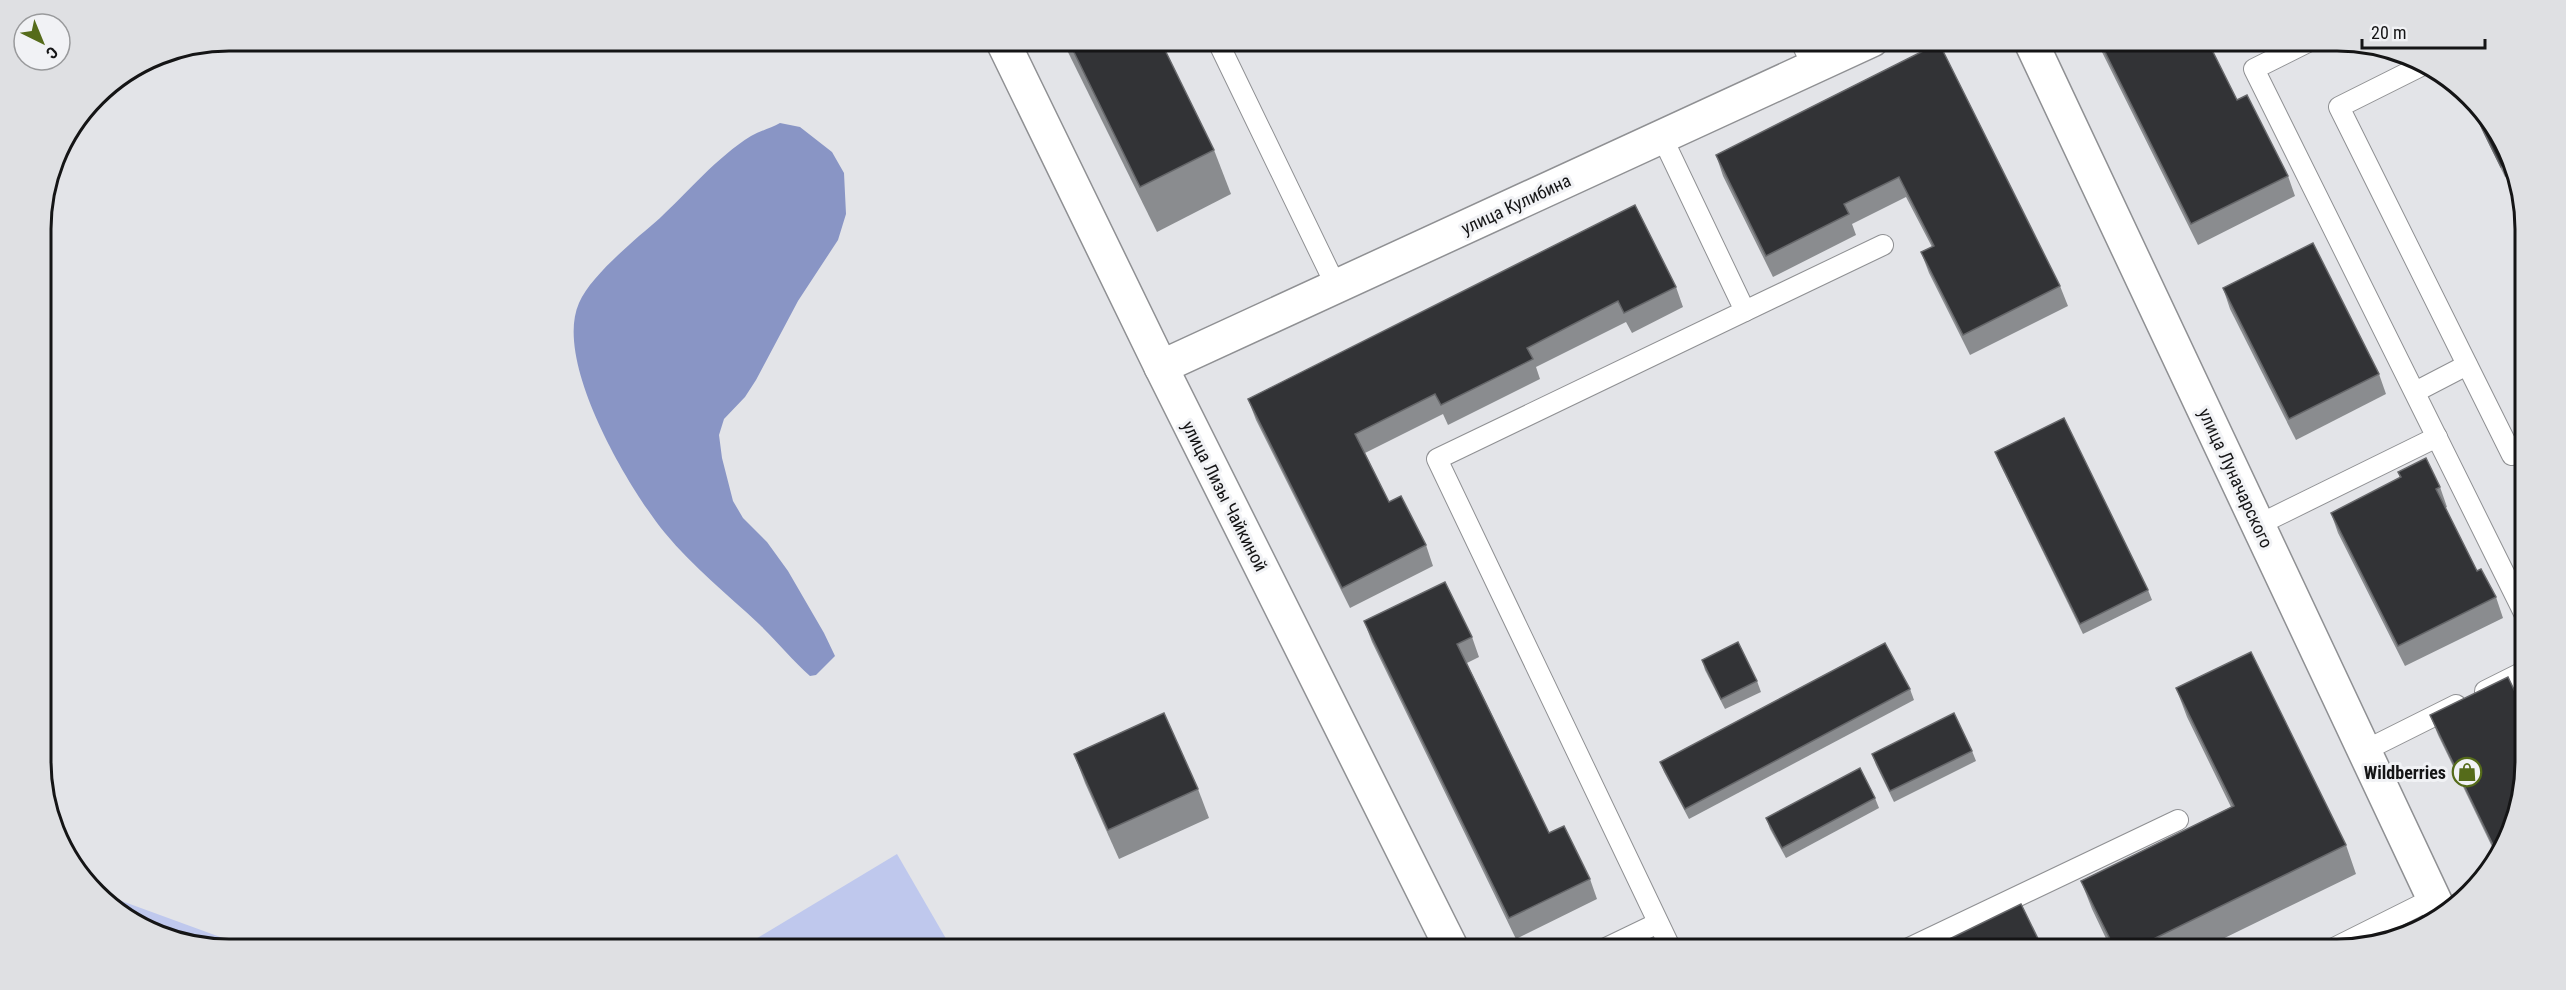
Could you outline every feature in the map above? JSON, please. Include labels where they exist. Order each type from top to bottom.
[{"type":"street","name":"улица Лизы Чайкиной","points":[[1007,51],[1161,367],[1447,939]]},
{"type":"street","name":"улица Луначарского","points":[[2035,51],[2438,907]]},
{"type":"street","name":"улица Кулибина","points":[[1161,367],[1662,137],[1807,54]]},
{"type":"lane","points":[[1222,51],[1336,286]]},
{"type":"lane","points":[[2290,51],[2254,69],[2515,595]]},
{"type":"lane","points":[[2415,69],[2339,107],[2512,456]]},
{"type":"lane","points":[[1662,137],[1745,312]]},
{"type":"lane","points":[[1666,939],[1437,459],[1883,245]]},
{"type":"lane","points":[[2415,392],[2467,365]]},
{"type":"lane","points":[[2258,525],[2437,437]]},
{"type":"lane","points":[[2364,751],[2515,676]]},
{"type":"lane","points":[[1928,939],[2178,820]]},
{"type":"lane","points":[[2363,937],[2438,907]]},
{"type":"lane","points":[[1625,939],[1658,923]]},
{"type":"shaded area","points":[[780,123],[800,127],[832,152],[844,173],[846,214],[838,240],[798,301],[756,380],[745,397],[724,419],[719,435],[722,458],[733,501],[743,518],[767,542],[788,571],[835,656],[816,675],[810,676],[759,624],[687,557],[650,513],[632,486],[598,423],[576,357],[574,328],[579,303],[585,292],[615,258],[739,144]]},
{"type":"shaded area","points":[[897,854],[946,939],[756,939]]},
{"type":"shaded area","points":[[118,900],[225,939],[172,930],[150,921]]},
{"type":"building","points":[[1073,51],[1165,51],[1214,150],[1140,187]]},
{"type":"building","points":[[1923,51],[1943,51],[2060,286],[1963,335],[1921,252],[1934,246],[1899,177],[1844,204],[1849,214],[1766,256],[1716,155]]},
{"type":"building","points":[[2104,51],[2212,51],[2237,100],[2247,95],[2288,176],[2191,224]]},
{"type":"building","points":[[2478,120],[2491,140],[2501,161],[2501,167]]},
{"type":"building","points":[[1635,205],[1676,287],[1624,313],[1618,301],[1527,348],[1533,359],[1441,405],[1435,394],[1355,434],[1389,502],[1401,496],[1426,545],[1342,588],[1248,399]]},
{"type":"building","points":[[2313,243],[2379,374],[2289,419],[2223,288]]},
{"type":"building","points":[[2064,418],[2148,590],[2080,624],[1995,452]]},
{"type":"building","points":[[2426,458],[2440,487],[2436,489],[2477,571],[2481,569],[2496,597],[2398,646],[2331,513],[2401,477],[2398,472]]},
{"type":"building","points":[[1445,582],[1472,637],[1457,644],[1549,833],[1564,826],[1590,879],[1509,918],[1364,621]]},
{"type":"building","points":[[1738,642],[1757,681],[1721,699],[1702,660]]},
{"type":"building","points":[[1885,643],[1910,689],[1685,809],[1660,762]]},
{"type":"building","points":[[2251,652],[2346,845],[2153,939],[2110,939],[2081,881],[2234,806],[2176,688]]},
{"type":"building","points":[[2508,677],[2515,692],[2513,785],[2506,818],[2494,846],[2430,715]]},
{"type":"building","points":[[1164,713],[1198,789],[1108,830],[1074,754]]},
{"type":"building","points":[[1954,713],[1972,751],[1890,791],[1872,754]]},
{"type":"building","points":[[1860,768],[1875,798],[1782,848],[1766,818]]},
{"type":"building","points":[[2021,904],[2038,939],[1949,939]]},
{"type":"place","name":"Wildberries","points":[[2467,772]]}]
